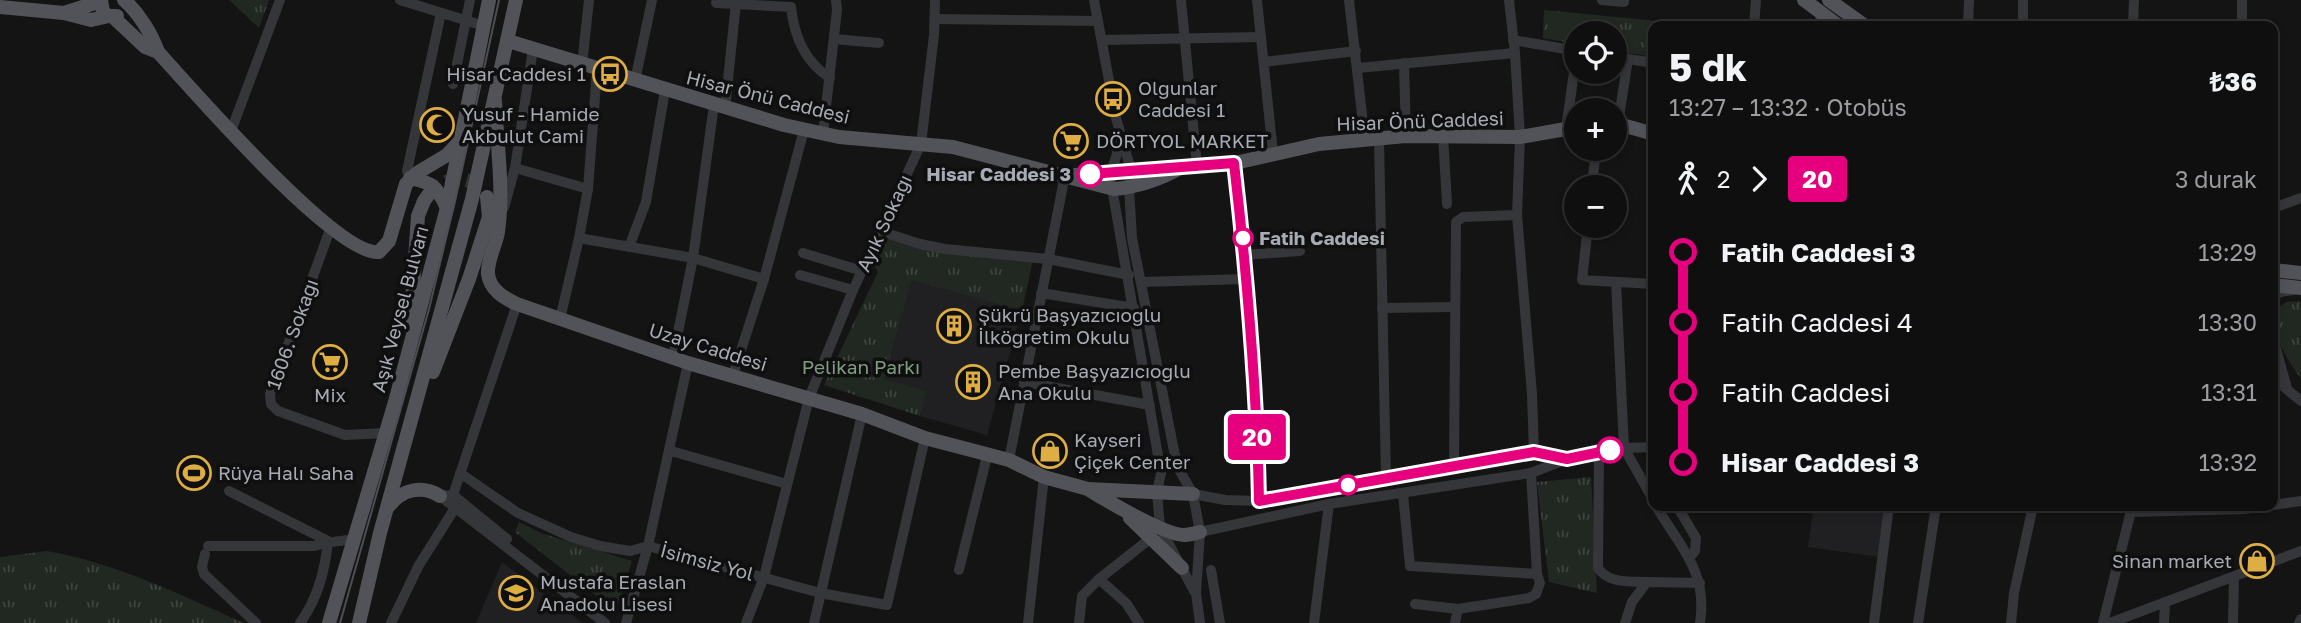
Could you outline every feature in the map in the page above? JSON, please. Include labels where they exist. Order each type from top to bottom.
[{"type":"main road","points":[[0,7],[64,13],[91,20],[123,11],[124,0]]},
{"type":"main road","points":[[124,0],[155,41],[158,52]]},
{"type":"main road","name":"Aşık Veysel Bulvarı","points":[[331,617],[386,433],[447,208],[489,0]]},
{"type":"main road","name":"Aşık Veysel Bulvarı","points":[[359,623],[368,579],[472,199],[516,0]]},
{"type":"main road","points":[[1804,0],[1823,13],[1849,21]]},
{"type":"main road","points":[[64,13],[101,1],[101,9],[145,47],[158,52],[281,183],[331,227],[368,252],[383,250],[389,241],[402,191],[410,178],[453,150],[463,133]]},
{"type":"main road","name":"Hisar Önü Caddesi","points":[[508,41],[719,107],[804,130],[870,140],[953,147],[1114,189],[1129,188],[1167,176],[1182,167]]},
{"type":"main road","points":[[495,101],[498,232],[488,274],[493,287],[501,296],[517,304]]},
{"type":"main road","points":[[1627,126],[1648,132]]},
{"type":"main road","name":"Hisar Önü Caddesi","points":[[1065,175],[1234,163],[1319,144],[1406,136],[1520,136],[1564,129]]},
{"type":"main road","points":[[410,178],[433,186],[447,208]]},
{"type":"main road","points":[[409,350],[418,216],[429,194]]},
{"type":"main road","points":[[406,442],[469,279],[489,217],[487,197]]},
{"type":"main road","points":[[2278,271],[2301,273]]},
{"type":"main road","points":[[2278,286],[2301,289]]},
{"type":"main road","name":"Uzay Caddesi","points":[[517,304],[688,363],[862,414],[925,438],[1009,460],[1044,477],[1088,489],[1193,495]]},
{"type":"main road","name":"Uzay Caddesi","points":[[1088,489],[1155,533],[1182,535],[1200,532]]},
{"type":"main road","points":[[388,508],[397,498],[414,490],[446,495]]},
{"type":"main road","points":[[1155,533],[1182,568]]},
{"type":"main road","points":[[368,579],[372,596],[369,623]]},
{"type":"main road","points":[[320,623],[331,617]]},
{"type":"street","points":[[231,131],[280,0]]},
{"type":"street","points":[[400,0],[484,26]]},
{"type":"street","points":[[453,84],[470,0]]},
{"type":"street","points":[[582,65],[589,0]]},
{"type":"street","points":[[635,81],[652,0]]},
{"type":"street","points":[[823,134],[836,0]]},
{"type":"street","name":"Ayık Sokağı","points":[[746,623],[764,577],[809,398],[853,290],[921,144],[935,0]]},
{"type":"street","points":[[1094,0],[1116,118],[1131,170],[1129,188],[1132,238],[1177,466],[1193,495],[1200,532],[1196,593],[1199,623]]},
{"type":"street","points":[[1181,0],[1198,166]]},
{"type":"street","points":[[1257,0],[1273,153]]},
{"type":"street","points":[[1349,0],[1372,141],[1382,308],[1387,479]]},
{"type":"street","points":[[1509,0],[1520,136],[1517,215],[1532,394],[1534,452]]},
{"type":"street","points":[[1602,0],[1624,0]]},
{"type":"street","points":[[1754,21],[1756,0]]},
{"type":"street","points":[[1968,21],[1969,0]]},
{"type":"street","points":[[2023,0],[2023,21]]},
{"type":"street","points":[[2133,21],[2134,0]]},
{"type":"street","points":[[2242,0],[2242,21]]},
{"type":"street","points":[[716,3],[791,7],[796,33],[806,55],[830,78]]},
{"type":"street","points":[[673,357],[693,258],[736,3]]},
{"type":"street","points":[[410,178],[407,171],[441,13]]},
{"type":"street","points":[[935,19],[1098,20]]},
{"type":"street","points":[[1102,40],[1261,37]]},
{"type":"street","points":[[834,38],[879,43]]},
{"type":"street","points":[[1513,40],[1564,49]]},
{"type":"street","points":[[498,232],[515,168],[533,50]]},
{"type":"street","points":[[1264,62],[1356,51]]},
{"type":"street","points":[[1358,68],[1515,53]]},
{"type":"street","points":[[1622,98],[1629,59],[1648,62]]},
{"type":"street","points":[[1404,63],[1406,136]]},
{"type":"street","points":[[560,319],[588,189],[597,69]]},
{"type":"street","points":[[629,247],[646,202],[665,90]]},
{"type":"street","points":[[1079,623],[1082,596],[1155,533],[1161,473],[1111,172],[1117,154],[1116,118]]},
{"type":"street","points":[[733,375],[764,279],[804,130]]},
{"type":"street","points":[[1443,135],[1447,204]]},
{"type":"street","points":[[1234,163],[1258,438],[1259,501]]},
{"type":"street","points":[[515,168],[588,189]]},
{"type":"street","points":[[1009,460],[1065,175]]},
{"type":"street","points":[[2278,206],[2301,198]]},
{"type":"street","points":[[1454,466],[1457,220],[1517,215]]},
{"type":"street","name":"1606. Sokağı","points":[[331,227],[269,399],[278,411],[345,435],[386,433]]},
{"type":"street","points":[[880,231],[945,249],[1048,258],[1129,275]]},
{"type":"street","points":[[579,238],[693,258],[764,279]]},
{"type":"street","points":[[1587,238],[1582,281],[1648,284]]},
{"type":"street","points":[[1244,255],[1300,251]]},
{"type":"street","points":[[803,253],[862,271]]},
{"type":"street","points":[[800,275],[853,290]]},
{"type":"street","points":[[1141,282],[1245,279]]},
{"type":"street","points":[[1616,282],[1624,448],[1648,491]]},
{"type":"street","points":[[2278,293],[2301,289]]},
{"type":"street","points":[[1041,293],[1134,308]]},
{"type":"street","points":[[446,495],[460,473],[517,304]]},
{"type":"street","points":[[1382,308],[1454,307]]},
{"type":"street","points":[[626,623],[671,451],[688,363]]},
{"type":"street","points":[[2278,364],[2287,388]]},
{"type":"street","points":[[1024,382],[1150,405]]},
{"type":"street","points":[[2278,382],[2301,401]]},
{"type":"street","points":[[814,623],[862,414]]},
{"type":"street","name":"İsimsiz Yol","points":[[460,473],[518,513],[570,537],[630,551],[648,546],[820,593],[887,605],[925,438]]},
{"type":"street","points":[[1200,532],[1329,504],[1531,473],[1567,459],[1599,452],[1648,447]]},
{"type":"street","points":[[671,451],[786,484]]},
{"type":"street","points":[[1193,495],[1259,501],[1534,452],[1567,459]]},
{"type":"street","points":[[1599,452],[1598,568],[1612,580],[1700,583]]},
{"type":"street","points":[[959,570],[987,456]]},
{"type":"street","points":[[1415,604],[1458,609],[1533,596],[1540,587],[1531,473]]},
{"type":"street","points":[[1028,623],[1044,477]]},
{"type":"street","points":[[229,491],[328,541],[335,543],[355,538]]},
{"type":"street","points":[[1402,494],[1410,566],[1537,574]]},
{"type":"street","points":[[446,495],[455,508],[605,623]]},
{"type":"street","points":[[446,495],[614,623]]},
{"type":"street","points":[[2278,504],[2301,501]]},
{"type":"street","points":[[1314,623],[1329,504]]},
{"type":"street","points":[[391,623],[419,565],[455,508]]},
{"type":"street","points":[[1659,511],[1697,573],[1700,583],[1700,623]]},
{"type":"street","points":[[1680,511],[1696,538],[1695,551],[1689,558]]},
{"type":"street","points":[[1874,623],[1888,511]]},
{"type":"street","points":[[1918,623],[1935,511]]},
{"type":"street","points":[[2011,623],[2014,593],[2032,511]]},
{"type":"street","points":[[2103,623],[2131,511]]},
{"type":"street","points":[[256,623],[204,574],[202,567],[206,550],[314,546],[328,541]]},
{"type":"street","points":[[300,623],[316,596],[323,576],[328,541]]},
{"type":"street","points":[[2110,623],[2301,551]]},
{"type":"street","points":[[1182,568],[1196,593]]},
{"type":"street","points":[[1212,570],[1220,623]]},
{"type":"street","points":[[2233,623],[2234,577]]},
{"type":"street","points":[[1099,579],[1126,603],[1139,623]]},
{"type":"street","points":[[1625,623],[1632,601],[1647,582]]},
{"type":"street","points":[[2164,623],[2165,602]]},
{"type":"street","points":[[1455,623],[1458,609]]},
{"type":"shaded area","points":[[912,279],[1022,310],[987,435],[920,416],[927,391],[884,379]]},
{"type":"shaded area","points":[[1813,511],[1885,511],[1879,557],[1808,547]]},
{"type":"shaded area","name":"Mustafa Eraslan Anadolu Lisesi","points":[[502,562],[583,623],[476,623]]},
{"type":"green space","points":[[229,0],[269,0],[259,28]]},
{"type":"green space","points":[[1544,10],[1658,21],[1648,21],[1648,56],[1627,53],[1627,21],[1564,21],[1564,42],[1543,38]]},
{"type":"green space","name":"Pelikan Parkı","points":[[886,235],[1033,260],[1022,310],[912,280],[884,379],[927,391],[920,416],[824,385],[878,272],[873,264]]},
{"type":"green space","points":[[2301,301],[2301,379],[2278,338],[2278,308],[2286,302]]},
{"type":"green space","points":[[1591,477],[1597,593],[1549,582],[1537,482]]},
{"type":"green space","points":[[519,522],[541,533],[632,561],[616,611],[515,532]]},
{"type":"green space","points":[[47,551],[73,556],[123,572],[244,623],[0,623],[0,557]]},
{"type":"tunnel","points":[[429,194],[442,184],[455,179],[469,181],[483,190]]},
{"type":"tram line","points":[[340,623],[429,309],[499,0]]},
{"type":"bus line","name":"20","points":[[1090,174],[1234,163],[1256,412],[1259,501],[1534,452],[1567,459],[1610,450]]},
{"type":"place","name":"Hisar Caddesi 1","points":[[610,74]]},
{"type":"place","name":"Olgunlar Caddesi 1","points":[[1113,99]]},
{"type":"place","name":"Yusuf - Hamide Akbulut Cami","points":[[437,125]]},
{"type":"place","name":"DÖRTYOL MARKET","points":[[1071,141]]},
{"type":"place","name":"Hisar Caddesi 3","points":[[1090,174]]},
{"type":"place","name":"Fatih Caddesi","points":[[1243,238]]},
{"type":"place","name":"Şükrü Başyazıcıoğlu İlköğretim Okulu","points":[[954,326]]},
{"type":"place","name":"Mix","points":[[330,362]]},
{"type":"place","name":"Pembe Başyazıcıoğlu Ana Okulu","points":[[973,382]]},
{"type":"place","name":"Kayseri Çiçek Center","points":[[1050,451]]},
{"type":"place","name":"Rüya Halı Saha","points":[[194,473]]},
{"type":"place","name":"Sinan market","points":[[2257,561]]},
{"type":"place","name":"Mustafa Eraslan Anadolu Lisesi","points":[[516,593]]}]
